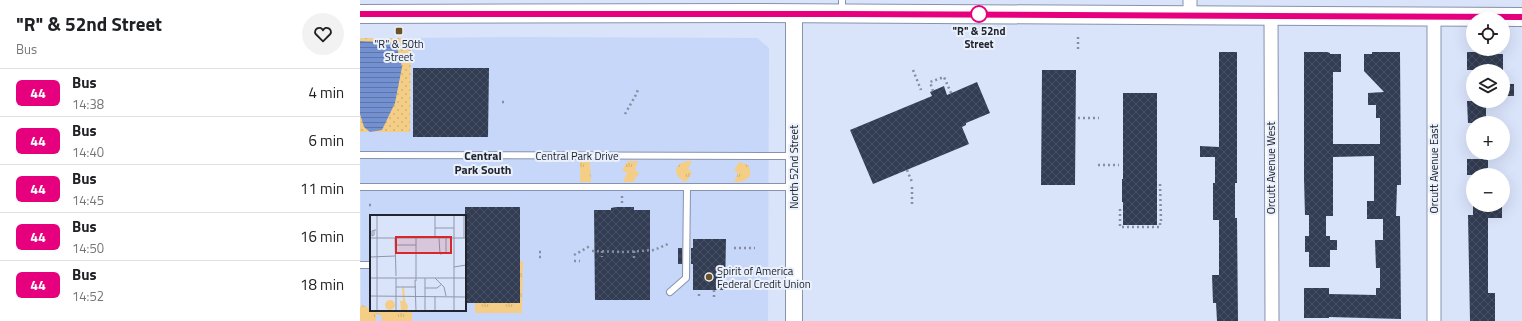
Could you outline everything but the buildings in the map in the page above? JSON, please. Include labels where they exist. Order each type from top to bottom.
[{"type":"main road","points":[[360,14],[794,14],[842,7],[1190,8],[1271,16],[1522,16]]},
{"type":"street","name":"North 52nd Street","points":[[794,14],[794,321]]},
{"type":"street","name":"Orcutt Avenue West","points":[[1271,16],[1272,321]]},
{"type":"street","name":"Orcutt Avenue East","points":[[1434,16],[1434,321]]},
{"type":"lane","name":"Central Park Drive","points":[[360,155],[794,156]]},
{"type":"lane","points":[[360,187],[794,187]]},
{"type":"lane","points":[[670,292],[686,278],[687,188]]},
{"type":"lane","points":[[360,265],[369,265]]},
{"type":"path","points":[[1078,37],[1078,52]]},
{"type":"path","points":[[913,70],[921,90]]},
{"type":"path","points":[[933,91],[930,82],[944,77],[951,93]]},
{"type":"path","points":[[625,114],[637,93],[638,88]]},
{"type":"path","points":[[502,102],[507,102]]},
{"type":"path","points":[[1078,118],[1099,118]]},
{"type":"path","points":[[1098,165],[1119,165]]},
{"type":"path","points":[[907,170],[912,182]]},
{"type":"path","points":[[1120,209],[1120,227],[1160,227],[1160,183]]},
{"type":"path","points":[[912,187],[912,205]]},
{"type":"path","points":[[622,192],[622,205]]},
{"type":"path","points":[[369,205],[374,204]]},
{"type":"path","points":[[592,251],[654,250],[670,242]]},
{"type":"path","points":[[574,255],[590,246]]},
{"type":"path","points":[[734,248],[754,248]]},
{"type":"path","points":[[602,251],[602,257]]},
{"type":"path","points":[[634,251],[634,259]]},
{"type":"path","points":[[574,261],[580,261]]},
{"type":"path","points":[[714,290],[714,297]]},
{"type":"shaded area","name":"Central Park South","points":[[411,38],[757,38],[769,48],[768,321],[361,321],[360,132],[410,132]]},
{"type":"green space","points":[[360,38],[411,38],[410,132],[360,132]]},
{"type":"green space","points":[[580,161],[590,161],[591,182],[580,182]]},
{"type":"green space","points":[[628,161],[638,161],[635,170],[639,173],[633,182],[623,182],[627,173],[622,170]]},
{"type":"green space","points":[[692,161],[688,169],[692,173],[686,182],[683,181],[676,173],[676,170],[683,162]]},
{"type":"green space","points":[[739,162],[748,165],[750,169],[750,176],[745,180],[734,182],[738,173],[734,171]]},
{"type":"green space","points":[[520,261],[523,261],[522,313],[475,313],[475,303],[520,303]]},
{"type":"green space","points":[[363,305],[370,309],[370,311],[375,312],[412,312],[412,321],[382,321],[381,315],[376,314],[376,321],[360,321],[360,307]]},
{"type":"water","points":[[360,41],[396,43],[402,67],[395,103],[382,130],[370,132],[364,127],[360,114]]},
{"type":"bus line","name":"44","points":[[360,14],[753,13],[1522,17]]},
{"type":"place","name":"\"R\" & 52nd Street","points":[[979,14]]},
{"type":"place","name":"\"R\" & 50th Street","points":[[399,31]]},
{"type":"place","name":"Spirit of America Federal Credit Union","points":[[709,277]]},
{"type":"district","name":"Central Park South","points":[[483,163]]}]
